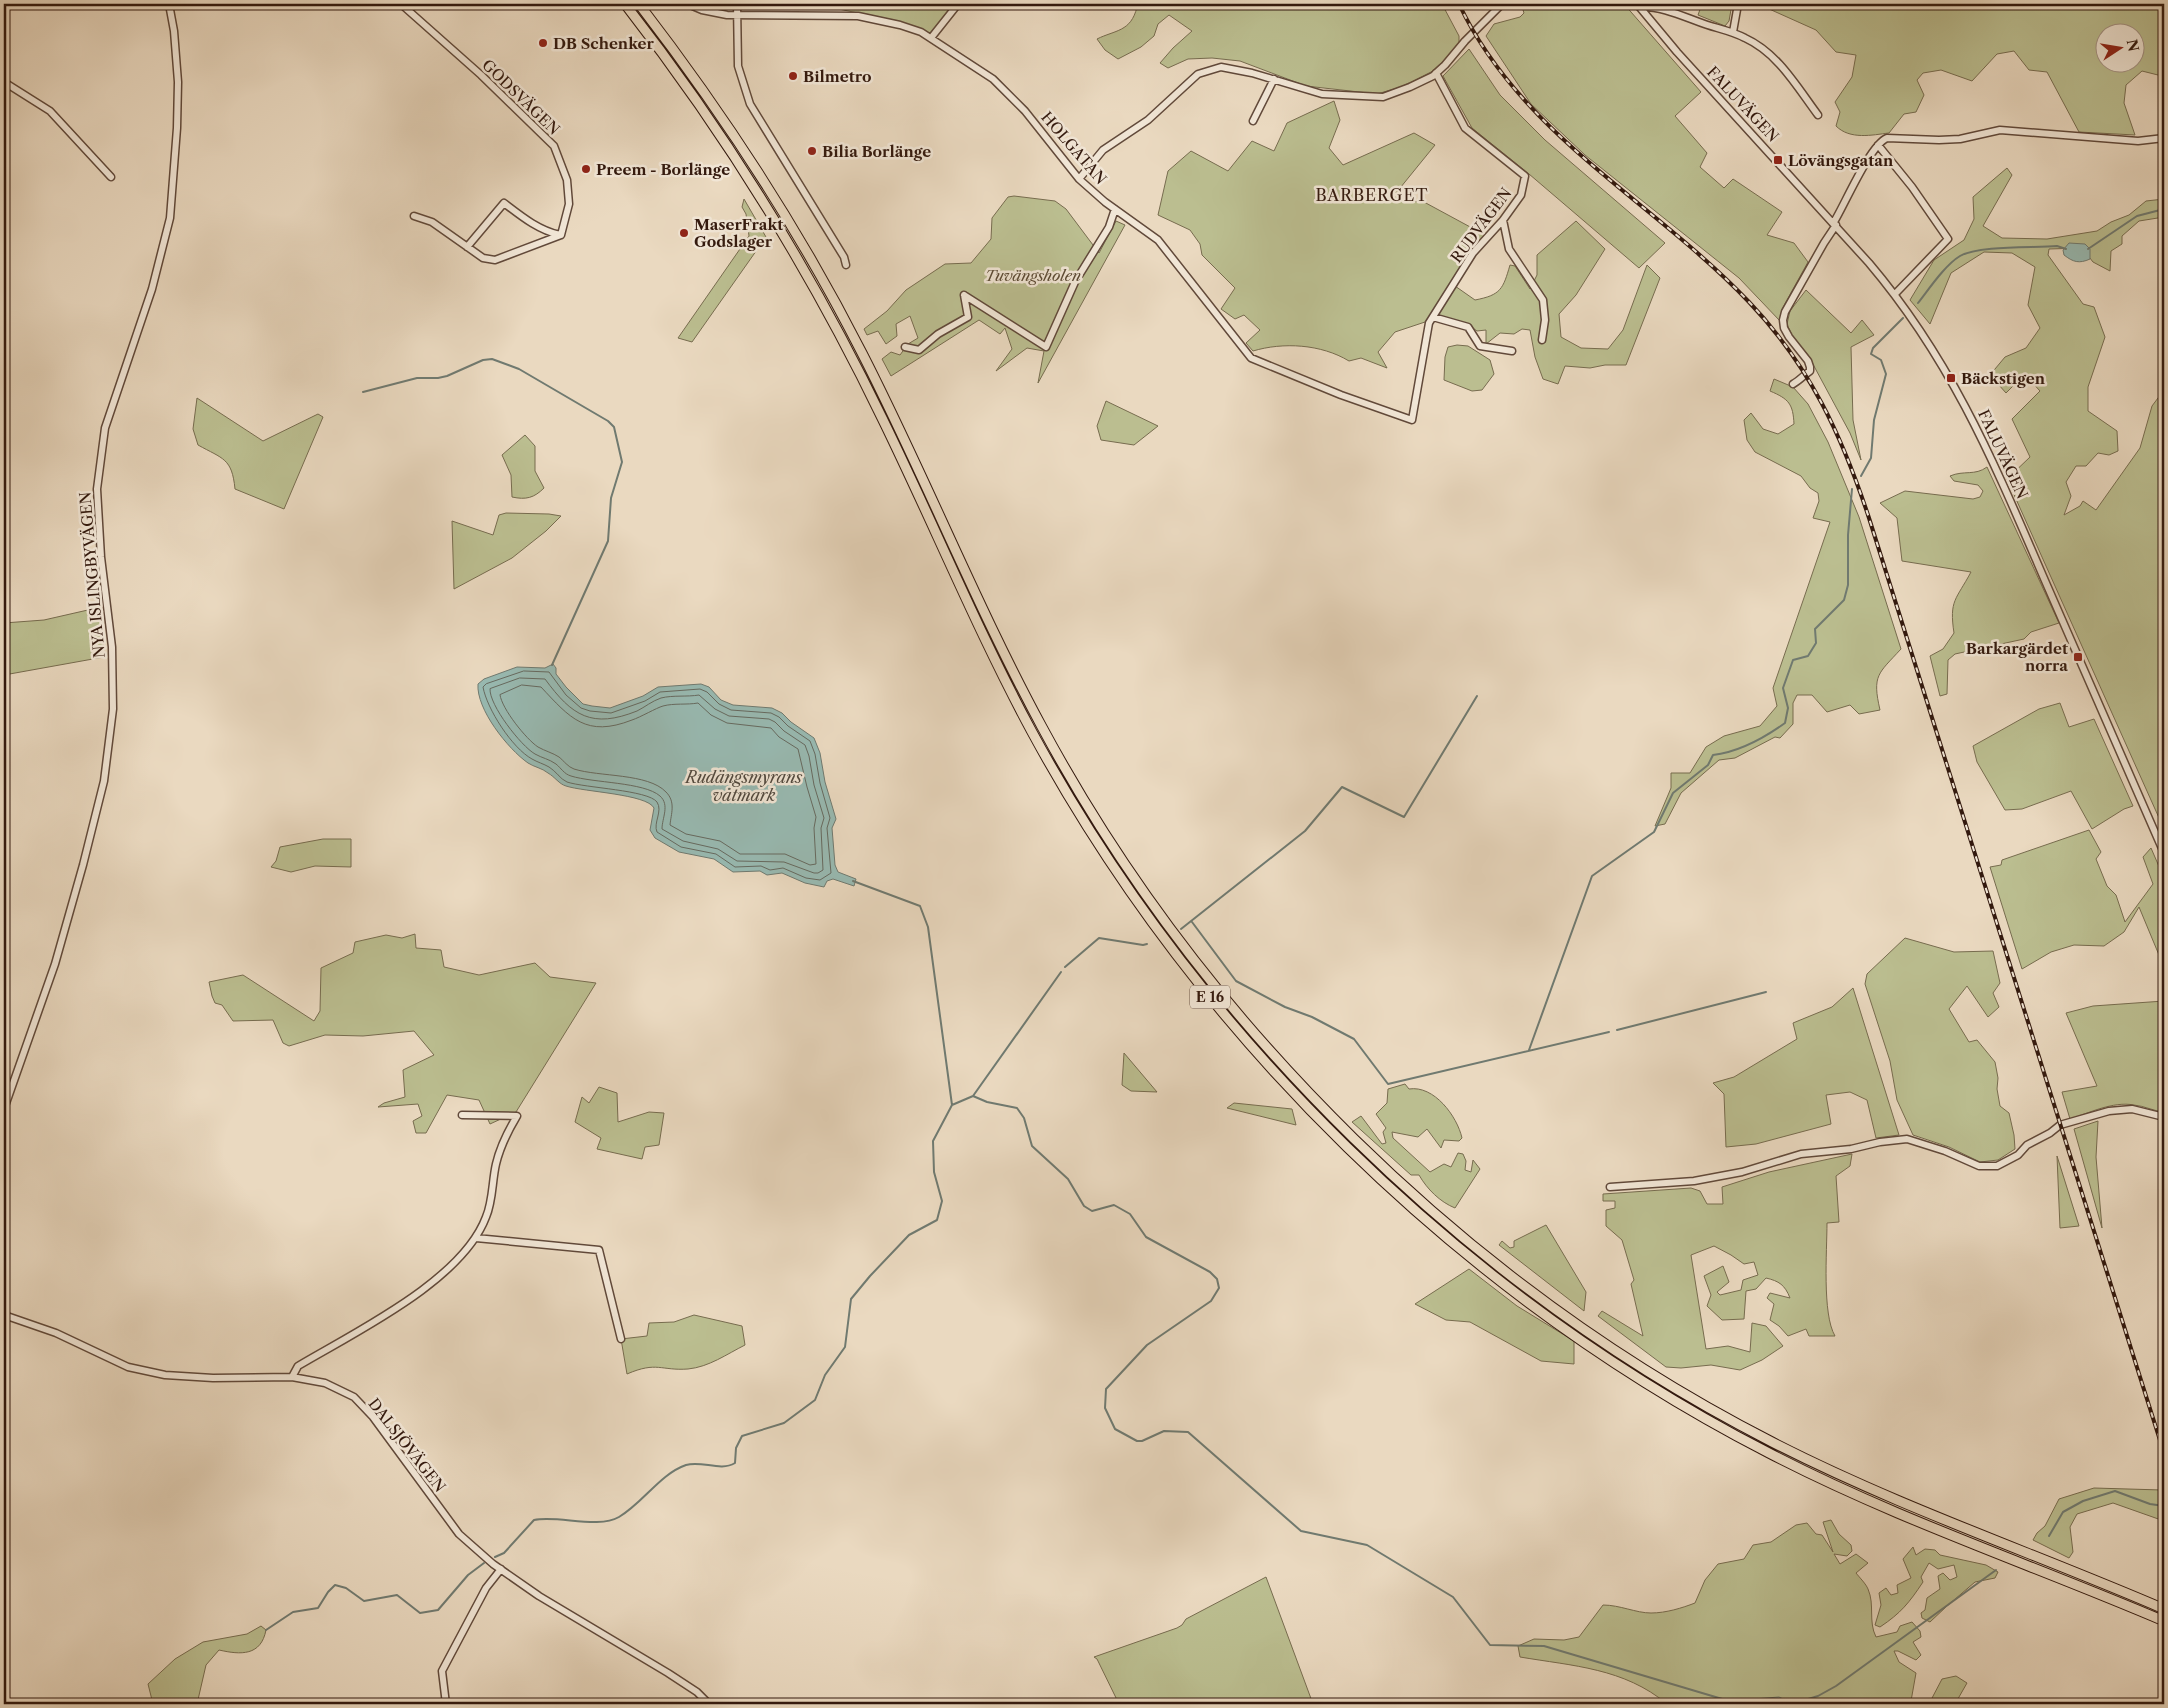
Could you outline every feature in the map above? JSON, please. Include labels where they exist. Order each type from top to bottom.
[{"type":"highway","name":"E 16","points":[[625,4],[672,66],[736,160],[776,222],[812,284],[882,417],[1010,690],[1044,753],[1089,828],[1154,923],[1207,993],[1261,1057],[1313,1113],[1417,1212],[1514,1292],[1572,1334],[1699,1415],[1764,1451],[1830,1483],[1934,1528],[2164,1621]]},
{"type":"highway","name":"E 16","points":[[639,4],[681,60],[746,154],[821,279],[887,404],[1020,685],[1073,781],[1132,875],[1168,924],[1270,1051],[1322,1107],[1426,1206],[1522,1283],[1579,1325],[1663,1380],[1766,1439],[1823,1468],[1945,1521],[2164,1609]]},
{"type":"street","name":"NYA ISLINGBYVÄGEN","points":[[4,1109],[55,964],[104,781],[113,709],[112,647],[101,557],[97,489],[105,428],[152,289],[170,218],[178,128],[178,82],[174,31],[169,4]]},
{"type":"street","name":"GODSVÄGEN","points":[[400,4],[481,75],[554,146],[564,167],[568,188],[569,204],[561,235]]},
{"type":"street","name":"HOLGATAN","points":[[688,4],[712,13],[737,16],[858,16],[900,24],[932,38],[967,60],[1006,91],[1025,111],[1079,179],[1115,209],[1158,240],[1251,358],[1341,395],[1412,420]]},
{"type":"street","points":[[737,4],[738,66],[750,104],[817,210],[844,257],[846,265]]},
{"type":"street","points":[[932,38],[958,4]]},
{"type":"street","points":[[1079,179],[1103,150],[1148,120],[1198,74],[1222,67],[1274,79],[1322,94],[1377,98],[1410,87],[1436,73],[1502,4]]},
{"type":"street","points":[[1733,32],[1738,4]]},
{"type":"street","points":[[1638,6],[1652,6],[1733,32],[1767,51],[1782,67],[1818,115]]},
{"type":"street","name":"FALUVÄGEN","points":[[1638,6],[1677,52],[1835,224],[1896,294],[1932,347],[1983,439],[2164,854]]},
{"type":"street","name":"RUDVÄGEN","points":[[1412,420],[1430,323],[1473,253],[1503,220],[1521,195],[1525,176],[1465,128],[1436,73]]},
{"type":"street","points":[[1253,121],[1274,79]]},
{"type":"street","points":[[4,82],[50,111],[111,177]]},
{"type":"street","points":[[1793,384],[1803,379],[1805,374],[1810,371],[1810,367],[1784,328],[1785,312],[1881,141],[1887,138],[1960,139],[2000,130],[2138,141],[2164,138]]},
{"type":"street","points":[[1878,145],[1912,187],[1948,239],[1896,294]]},
{"type":"street","points":[[467,247],[504,203],[533,224],[548,232],[561,235]]},
{"type":"street","points":[[905,347],[918,350],[938,334],[968,318],[964,295],[1046,347],[1075,282],[1109,227],[1115,209]]},
{"type":"street","points":[[414,216],[432,222],[482,258],[495,260],[561,235]]},
{"type":"street","points":[[1503,220],[1509,249],[1543,300],[1545,320],[1542,340]]},
{"type":"street","points":[[1433,317],[1468,327],[1480,346],[1512,351]]},
{"type":"street","points":[[1610,1187],[1694,1181],[1742,1172],[1801,1154],[1851,1149],[1907,1138],[1945,1151],[1979,1166],[1997,1166],[2018,1155],[2026,1145],[2050,1133],[2060,1125],[2109,1111],[2132,1109],[2164,1117]]},
{"type":"street","points":[[292,1377],[298,1366],[426,1288],[476,1238],[487,1216],[496,1164],[507,1133],[517,1116],[462,1116]]},
{"type":"street","points":[[476,1238],[599,1250],[621,1340]]},
{"type":"street","name":"DALSJÖVÄGEN","points":[[4,1315],[56,1333],[128,1367],[165,1375],[213,1378],[292,1377],[325,1383],[354,1398],[373,1417],[459,1534],[500,1569],[539,1596],[668,1673],[697,1692],[709,1704]]},
{"type":"street","points":[[446,1704],[442,1670],[486,1588],[500,1569]]},
{"type":"green space","points":[[814,4],[958,4],[931,38],[868,15]]},
{"type":"green space","points":[[1135,4],[1442,4],[1459,36],[1459,47],[1431,72],[1401,87],[1377,94],[1306,86],[1240,61],[1212,58],[1188,59],[1168,68],[1160,63],[1192,31],[1169,15],[1158,24],[1154,36],[1141,47],[1118,59],[1105,50],[1097,39],[1126,26],[1134,15],[1137,7]]},
{"type":"green space","points":[[1521,4],[1624,4],[1701,92],[1675,116],[1707,153],[1700,167],[1724,188],[1733,179],[1782,212],[1767,235],[1794,243],[1808,262],[1782,309],[1780,321],[1739,278],[1585,155],[1531,104],[1486,36],[1494,24],[1520,17],[1524,13]]},
{"type":"green space","points":[[1702,4],[1732,4],[1729,21],[1725,26],[1698,15]]},
{"type":"green space","points":[[1758,4],[2164,4],[2164,100],[2162,76],[2146,72],[2146,22],[2096,22],[2096,72],[2141,72],[2126,85],[2124,103],[2135,135],[2079,132],[2047,72],[2029,70],[2014,51],[1997,54],[1972,81],[1941,70],[1923,73],[1917,80],[1924,95],[1916,112],[1904,114],[1889,133],[1854,135],[1836,126],[1840,112],[1835,102],[1852,77],[1856,55],[1836,52],[1816,30]]},
{"type":"green space","points":[[1469,49],[1500,95],[1545,140],[1665,243],[1639,268],[1472,128],[1443,76]]},
{"type":"green space","points":[[1334,101],[1340,120],[1329,148],[1343,165],[1414,133],[1435,145],[1396,193],[1403,201],[1424,202],[1485,235],[1428,321],[1395,332],[1378,352],[1387,368],[1361,358],[1349,361],[1326,351],[1302,346],[1277,346],[1253,351],[1246,343],[1260,330],[1244,315],[1235,319],[1221,309],[1235,288],[1202,255],[1200,244],[1190,230],[1158,215],[1168,171],[1191,151],[1228,171],[1252,141],[1274,151],[1287,123]]},
{"type":"green space","points":[[2007,168],[2012,175],[1983,226],[2002,238],[2047,239],[2097,231],[2111,222],[2129,215],[2146,201],[2164,199],[2164,217],[2139,221],[2122,236],[2122,244],[2111,251],[2110,271],[2093,262],[2082,248],[2049,249],[2048,255],[2083,304],[2094,307],[2105,337],[2088,387],[2088,411],[2117,431],[2118,451],[2109,455],[2098,453],[2086,466],[2076,466],[2066,482],[2071,496],[2064,515],[2080,506],[2083,501],[2096,510],[2140,448],[2152,406],[2164,390],[2164,829],[2007,479],[2030,457],[2012,419],[2040,391],[2029,379],[2019,380],[2006,393],[1990,375],[2005,357],[2026,348],[2040,328],[2028,305],[2035,267],[2012,253],[1984,252],[1951,273],[1930,324],[1910,300],[1934,260],[1964,240],[1974,219],[1973,197]]},
{"type":"green space","name":"Tuvängsholen","points":[[1014,196],[1055,201],[1066,209],[1099,253],[1116,221],[1125,225],[1038,383],[1044,351],[1027,348],[996,371],[1012,349],[1005,328],[1000,334],[979,320],[891,376],[882,359],[891,352],[900,355],[908,344],[918,338],[910,316],[896,324],[897,336],[886,344],[878,331],[867,335],[864,329],[887,311],[906,290],[945,264],[971,263],[991,239],[992,218],[1008,197]]},
{"type":"green space","points":[[744,199],[766,237],[692,342],[678,338],[749,236],[746,214],[742,207]]},
{"type":"green space","points":[[1576,221],[1605,249],[1576,295],[1559,314],[1561,337],[1581,348],[1608,349],[1623,330],[1647,265],[1660,278],[1626,365],[1605,365],[1590,368],[1565,366],[1558,384],[1543,379],[1535,357],[1530,330],[1522,329],[1514,334],[1500,333],[1486,344],[1486,330],[1477,331],[1466,323],[1436,316],[1455,286],[1475,300],[1496,293],[1503,285],[1510,265],[1515,266],[1530,289],[1537,275],[1537,255]]},
{"type":"green space","points":[[1806,290],[1851,333],[1862,320],[1874,335],[1851,347],[1853,420],[1861,460],[1850,433],[1808,355],[1793,338],[1787,324],[1790,311]]},
{"type":"green space","points":[[1457,345],[1468,346],[1490,360],[1494,374],[1482,390],[1472,391],[1444,380],[1445,357],[1448,347]]},
{"type":"green space","points":[[1774,379],[1793,387],[1808,404],[1828,442],[1859,517],[1901,649],[1879,676],[1877,689],[1880,710],[1859,714],[1850,705],[1827,712],[1812,695],[1797,695],[1793,703],[1793,724],[1780,738],[1775,737],[1735,758],[1719,760],[1681,793],[1665,824],[1655,826],[1671,788],[1671,773],[1690,773],[1706,747],[1724,736],[1760,726],[1777,706],[1773,688],[1830,522],[1813,518],[1819,501],[1818,493],[1810,488],[1801,476],[1755,452],[1747,440],[1744,420],[1751,413],[1763,429],[1778,434],[1794,424],[1793,412],[1789,403],[1770,391]]},
{"type":"green space","points":[[197,398],[263,441],[318,414],[323,417],[284,509],[235,489],[229,465],[220,457],[198,445],[193,429]]},
{"type":"green space","points":[[1106,401],[1158,426],[1134,445],[1101,440],[1097,426]]},
{"type":"green space","points":[[525,435],[535,446],[535,471],[544,488],[533,496],[517,498],[512,497],[511,475],[502,455]]},
{"type":"green space","points":[[1987,467],[2059,623],[2031,632],[2024,639],[1955,654],[1948,660],[1947,694],[1940,696],[1930,656],[1943,649],[1954,633],[1953,607],[1971,572],[1902,561],[1897,518],[1880,503],[1905,491],[1973,499],[1980,497],[1983,491],[1978,485],[1954,481],[1950,476],[1983,470]]},
{"type":"green space","points":[[506,513],[561,516],[546,531],[512,558],[454,589],[452,521],[493,535],[499,515]]},
{"type":"green space","points":[[101,607],[104,657],[4,675],[4,623],[44,620]]},
{"type":"green space","points":[[2060,703],[2069,727],[2094,719],[2133,806],[2124,809],[2092,829],[2071,791],[2022,809],[2005,810],[1977,762],[1973,746],[2039,709]]},
{"type":"green space","points":[[2089,830],[2101,852],[2096,859],[2107,886],[2116,895],[2125,922],[2153,884],[2143,857],[2151,848],[2164,878],[2164,967],[2139,907],[2124,932],[2104,946],[2074,945],[2051,952],[2022,969],[1990,867],[2001,865],[2002,860]]},
{"type":"green space","points":[[323,839],[351,839],[351,867],[315,866],[291,872],[271,867],[276,861],[280,847]]},
{"type":"green space","points":[[415,934],[416,948],[441,950],[444,967],[479,975],[535,963],[550,977],[596,983],[516,1112],[490,1124],[479,1100],[447,1095],[426,1133],[416,1133],[413,1121],[422,1116],[418,1104],[378,1107],[384,1103],[405,1097],[403,1070],[434,1055],[414,1031],[363,1036],[325,1035],[289,1046],[283,1043],[273,1020],[233,1021],[222,1005],[215,1003],[212,996],[209,982],[243,975],[314,1021],[320,1011],[321,968],[353,953],[355,942],[386,935],[402,938]]},
{"type":"green space","points":[[1905,938],[1954,952],[1993,951],[2000,983],[1993,993],[1999,1007],[1988,1017],[1967,986],[1949,1009],[1969,1042],[1977,1040],[1995,1062],[2000,1106],[2009,1113],[2015,1149],[1998,1160],[1980,1162],[1949,1147],[1913,1135],[1897,1100],[1890,1061],[1865,984],[1867,974]]},
{"type":"green space","points":[[1853,988],[1899,1135],[1876,1138],[1867,1100],[1850,1092],[1826,1095],[1831,1124],[1756,1144],[1726,1147],[1724,1094],[1713,1083],[1734,1077],[1797,1039],[1793,1023],[1832,1007]]},
{"type":"green space","points":[[2164,1001],[2164,1112],[2126,1104],[2101,1108],[2070,1119],[2062,1092],[2097,1086],[2066,1013],[2093,1006]]},
{"type":"green space","points":[[1124,1053],[1157,1092],[1131,1091],[1122,1085]]},
{"type":"green space","points":[[1405,1084],[1409,1089],[1427,1092],[1443,1104],[1455,1120],[1462,1138],[1459,1141],[1444,1140],[1441,1148],[1427,1129],[1418,1137],[1392,1132],[1393,1138],[1430,1172],[1444,1164],[1451,1167],[1458,1153],[1463,1154],[1466,1161],[1465,1170],[1471,1172],[1473,1160],[1480,1169],[1455,1208],[1439,1199],[1419,1175],[1411,1175],[1352,1122],[1361,1116],[1382,1144],[1386,1143],[1383,1132],[1386,1128],[1376,1114],[1387,1103],[1388,1089]]},
{"type":"green space","points":[[599,1087],[617,1093],[618,1122],[649,1112],[664,1113],[659,1145],[645,1147],[642,1159],[597,1149],[601,1138],[575,1122],[582,1097],[589,1103]]},
{"type":"green space","points":[[1234,1103],[1292,1109],[1296,1125],[1227,1108]]},
{"type":"green space","points":[[2098,1121],[2096,1157],[2102,1228],[2074,1129]]},
{"type":"green space","points":[[1852,1154],[1850,1166],[1836,1176],[1839,1222],[1827,1223],[1828,1313],[1835,1336],[1809,1336],[1806,1329],[1788,1336],[1770,1320],[1774,1304],[1767,1298],[1770,1293],[1790,1298],[1781,1284],[1766,1278],[1756,1289],[1746,1291],[1744,1319],[1722,1320],[1707,1306],[1711,1295],[1704,1276],[1723,1266],[1729,1282],[1717,1292],[1720,1295],[1741,1290],[1743,1280],[1758,1275],[1754,1262],[1744,1264],[1714,1246],[1691,1255],[1706,1349],[1728,1346],[1750,1352],[1752,1323],[1766,1326],[1783,1346],[1762,1360],[1740,1370],[1711,1365],[1681,1368],[1666,1367],[1598,1316],[1602,1311],[1643,1336],[1631,1284],[1634,1280],[1622,1240],[1606,1226],[1606,1210],[1615,1208],[1615,1201],[1603,1201],[1603,1194],[1691,1188],[1700,1191],[1707,1204],[1723,1204],[1722,1187],[1769,1172]]},
{"type":"green space","points":[[2057,1156],[2079,1226],[2060,1228]]},
{"type":"green space","points":[[1546,1225],[1586,1292],[1584,1311],[1499,1245],[1502,1241],[1510,1248],[1514,1247],[1514,1241]]},
{"type":"green space","points":[[1469,1269],[1517,1306],[1574,1341],[1574,1364],[1541,1361],[1470,1322],[1446,1320],[1415,1304]]},
{"type":"green space","points":[[694,1315],[742,1326],[745,1345],[718,1360],[696,1368],[652,1367],[627,1374],[621,1339],[647,1336],[649,1323],[674,1322]]},
{"type":"green space","points":[[2094,1488],[2162,1490],[2164,1491],[2164,1521],[2113,1503],[2077,1514],[2070,1527],[2073,1552],[2069,1558],[2033,1540],[2037,1533],[2045,1526],[2059,1499]]},
{"type":"green space","points":[[1831,1520],[1839,1534],[1851,1545],[1852,1551],[1847,1556],[1834,1554],[1840,1564],[1856,1554],[1868,1563],[1856,1573],[1866,1585],[1870,1595],[1872,1625],[1876,1637],[1897,1632],[1900,1626],[1912,1622],[1920,1631],[1921,1637],[1913,1642],[1921,1655],[1916,1660],[1898,1651],[1894,1651],[1899,1662],[1916,1673],[1911,1701],[1917,1704],[1794,1704],[1752,1700],[1729,1701],[1730,1704],[1667,1704],[1651,1692],[1616,1676],[1578,1666],[1520,1657],[1518,1646],[1534,1639],[1564,1640],[1579,1637],[1603,1605],[1651,1613],[1674,1610],[1695,1603],[1705,1580],[1718,1564],[1744,1559],[1753,1545],[1771,1542],[1796,1525],[1807,1523],[1816,1534],[1822,1535],[1833,1552],[1823,1522]]},
{"type":"green space","points":[[1913,1547],[1916,1555],[1925,1549],[1935,1550],[1940,1555],[1986,1565],[1998,1572],[1995,1578],[1975,1582],[1930,1622],[1922,1618],[1921,1613],[1925,1610],[1927,1598],[1940,1589],[1938,1576],[1943,1573],[1950,1580],[1957,1577],[1954,1565],[1938,1569],[1929,1563],[1921,1577],[1923,1582],[1904,1607],[1880,1627],[1875,1625],[1881,1605],[1879,1593],[1886,1588],[1891,1595],[1898,1593],[1897,1585],[1911,1578],[1903,1559]]},
{"type":"green space","points":[[1266,1577],[1313,1704],[1119,1704],[1097,1659],[1094,1657],[1177,1628],[1186,1619]]},
{"type":"green space","points":[[261,1626],[266,1630],[260,1645],[255,1649],[242,1653],[219,1650],[206,1665],[197,1704],[153,1704],[148,1684],[175,1659],[203,1642],[247,1634]]},
{"type":"green space","points":[[1956,1676],[1967,1683],[1955,1704],[1932,1704],[1931,1700],[1942,1679]]},
{"type":"water","points":[[2069,243],[2085,244],[2090,249],[2090,259],[2076,262],[2064,255],[2063,250]]},
{"type":"water","name":"Rudängsmyrans våtmark","points":[[553,664],[556,668],[556,674],[566,687],[583,704],[592,706],[610,708],[643,696],[658,687],[701,684],[709,687],[721,700],[733,705],[772,708],[782,713],[791,722],[814,738],[820,753],[825,782],[836,819],[832,828],[835,865],[838,872],[856,879],[854,886],[833,879],[827,881],[824,887],[805,883],[782,873],[767,875],[760,871],[733,872],[714,859],[679,852],[655,838],[650,830],[654,808],[649,803],[628,796],[566,786],[546,771],[528,763],[511,748],[495,728],[482,705],[478,684],[484,679],[517,667],[545,668]]},
{"type":"water","points":[[1779,1697],[1794,1704],[1730,1704],[1729,1701]]},
{"type":"waterway","points":[[2088,249],[2137,216],[2164,209]]},
{"type":"waterway","points":[[1918,303],[1949,265],[1960,256],[1969,252],[2057,246],[2066,249]]},
{"type":"waterway","points":[[1861,476],[1871,458],[1874,420],[1886,374],[1881,360],[1871,354],[1873,348],[1903,318]]},
{"type":"waterway","points":[[363,392],[417,378],[447,376],[483,360],[492,359],[519,369],[608,421],[614,427],[622,462],[611,498],[608,541],[552,665]]},
{"type":"waterway","points":[[1529,1050],[1592,876],[1654,832],[1673,793],[1708,765],[1713,755],[1751,744],[1785,723],[1788,708],[1783,688],[1793,660],[1808,656],[1816,643],[1815,629],[1844,600],[1848,585],[1848,535],[1852,489]]},
{"type":"waterway","points":[[1181,929],[1305,831],[1342,787],[1404,817],[1477,696]]},
{"type":"waterway","points":[[853,881],[920,906],[928,927],[952,1105]]},
{"type":"waterway","points":[[1192,922],[1236,981],[1285,1007],[1312,1017],[1354,1039],[1388,1084],[1609,1032]]},
{"type":"waterway","points":[[1065,967],[1099,938],[1147,944]]},
{"type":"waterway","points":[[952,1105],[973,1096],[1061,972]]},
{"type":"waterway","points":[[1617,1030],[1766,992]]},
{"type":"waterway","points":[[973,1096],[987,1102],[1017,1108],[1024,1118],[1032,1146],[1068,1179],[1084,1206],[1092,1211],[1114,1205],[1130,1214],[1146,1237],[1210,1272],[1217,1279],[1219,1288],[1211,1301],[1147,1345],[1106,1389],[1105,1408],[1115,1429],[1137,1441],[1142,1441],[1164,1431],[1188,1432],[1301,1531],[1367,1545],[1453,1597],[1490,1645],[1544,1646],[1729,1701]]},
{"type":"waterway","points":[[495,1557],[504,1553],[534,1520],[554,1519],[589,1522],[610,1520],[628,1511],[677,1469],[692,1464],[723,1466],[735,1463],[736,1448],[742,1436],[784,1423],[815,1400],[825,1375],[845,1347],[851,1299],[909,1235],[937,1220],[942,1201],[934,1172],[933,1141],[952,1105]]},
{"type":"waterway","points":[[2049,1536],[2063,1512],[2083,1501],[2115,1491],[2150,1504],[2164,1506]]},
{"type":"waterway","points":[[266,1630],[293,1612],[318,1608],[335,1585],[346,1588],[364,1601],[397,1595],[420,1613],[438,1610],[468,1575],[484,1563]]},
{"type":"waterway","points":[[1792,1704],[1818,1696],[1836,1686],[1996,1570]]},
{"type":"railway","points":[[1459,4],[1485,50],[1517,92],[1591,164],[1672,231],[1749,302],[1790,351],[1822,403],[1859,488],[1869,518],[2164,1453]]},
{"type":"place","name":"DB Schenker","points":[[543,43]]},
{"type":"place","name":"Bilmetro","points":[[793,76]]},
{"type":"place","name":"Bilia Borlänge","points":[[812,151]]},
{"type":"place","name":"Lövängsgatan","points":[[1778,160]]},
{"type":"place","name":"Preem - Borlänge","points":[[586,169]]},
{"type":"place","name":"MaserFrakt Godslager","points":[[684,233]]},
{"type":"place","name":"Bäckstigen","points":[[1951,378]]},
{"type":"place","name":"Barkargärdet norra","points":[[2078,657]]},
{"type":"district","name":"BARBERGET","points":[[1372,195]]}]
